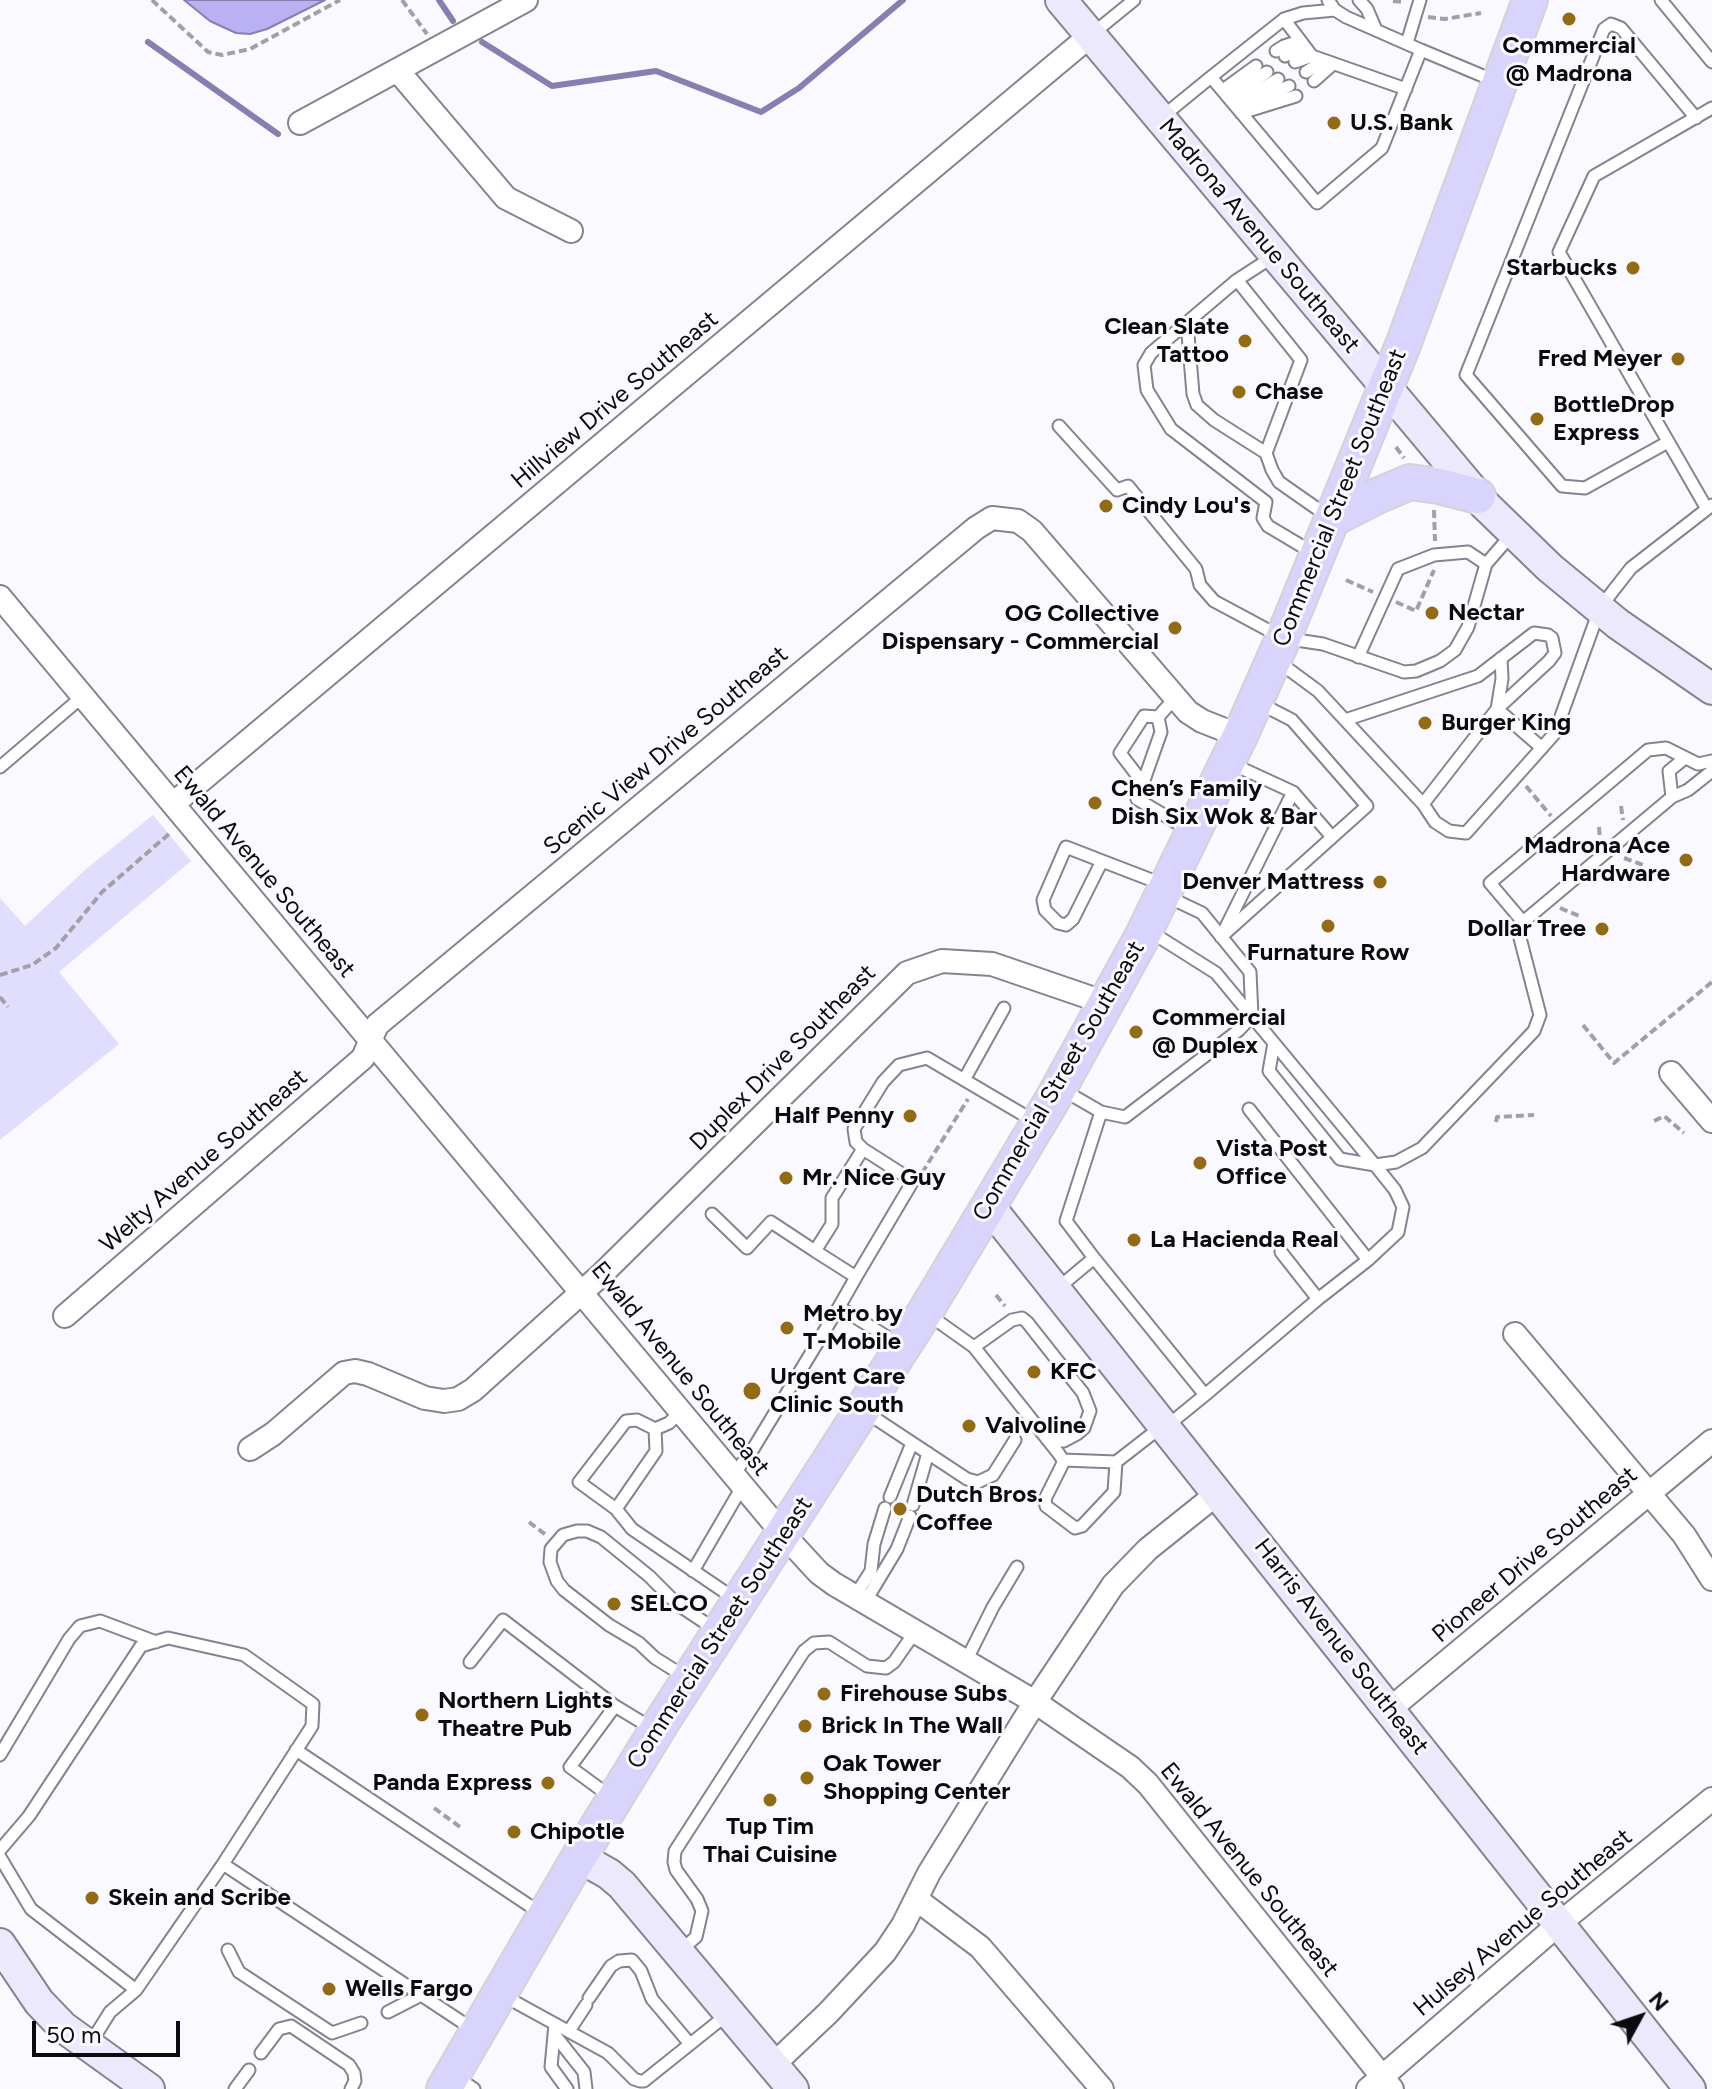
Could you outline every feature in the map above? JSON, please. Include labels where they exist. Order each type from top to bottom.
[{"type":"main road","name":"Commercial Street Southeast","points":[[457,2084],[478,2033],[579,1857],[719,1632],[925,1312],[1038,1124],[1146,929],[1234,749],[1279,648],[1385,387],[1530,0]]},
{"type":"main road","points":[[1332,519],[1410,482],[1478,496]]},
{"type":"street","points":[[300,123],[526,0]]},
{"type":"street","name":"Madrona Avenue Southeast","points":[[1061,0],[1478,496],[1513,533],[1600,608],[1712,689]]},
{"type":"street","name":"Hillview Drive Southeast","points":[[180,812],[1091,35]]},
{"type":"street","points":[[398,71],[506,198],[571,231]]},
{"type":"street","name":"Scenic View Drive Southeast","points":[[371,1040],[377,1025],[963,538],[992,518],[1018,521],[1032,531],[1175,698]]},
{"type":"street","name":"Ewald Avenue Southeast","points":[[0,597],[583,1292],[737,1481],[819,1573],[1035,1702],[1112,1753],[1148,1784],[1381,2085]]},
{"type":"street","points":[[1175,698],[1234,749]]},
{"type":"street","name":"Duplex Drive Southeast","points":[[250,1449],[273,1434],[344,1373],[355,1371],[368,1374],[425,1398],[444,1401],[458,1399],[473,1390],[583,1292],[907,973],[942,961],[992,964],[1106,1003]]},
{"type":"street","name":"Welty Avenue Southeast","points":[[65,1316],[363,1058],[371,1040]]},
{"type":"street","points":[[1671,1073],[1712,1121]]},
{"type":"street","name":"Harris Avenue Southeast","points":[[989,1206],[1690,2089]]},
{"type":"street","points":[[1515,1334],[1684,1535],[1712,1579]]},
{"type":"street","name":"Pioneer Drive Southeast","points":[[1390,1709],[1712,1441]]},
{"type":"street","points":[[773,2065],[828,2013],[885,1952],[903,1925],[929,1873],[1035,1702],[1113,1585],[1148,1549],[1218,1493]]},
{"type":"street","name":"Hulsey Avenue Southeast","points":[[1381,2085],[1560,1923],[1712,1799]]},
{"type":"street","points":[[579,1857],[622,1885],[793,2089]]},
{"type":"street","points":[[916,1899],[980,1947],[1102,2089]]},
{"type":"street","points":[[0,1944],[39,2002],[63,2027],[142,2087]]},
{"type":"lane","points":[[1091,35],[1134,0]]},
{"type":"lane","points":[[1359,0],[1367,9],[1376,30]]},
{"type":"lane","points":[[1661,0],[1712,62]]},
{"type":"lane","points":[[1407,43],[1414,1]]},
{"type":"lane","points":[[1161,119],[1271,26],[1332,5],[1376,30],[1500,83]]},
{"type":"lane","points":[[1284,19],[1314,55]]},
{"type":"lane","points":[[1668,442],[1585,488],[1562,486],[1466,375],[1604,29],[1611,24],[1621,28],[1696,118]]},
{"type":"lane","points":[[1211,77],[1317,203],[1382,148],[1421,50]]},
{"type":"lane","points":[[1314,55],[1285,57],[1314,55],[1406,89]]},
{"type":"lane","points":[[1310,76],[1314,55]]},
{"type":"lane","points":[[1233,103],[1262,69]]},
{"type":"lane","points":[[1233,103],[1278,79]]},
{"type":"lane","points":[[1233,103],[1292,91]]},
{"type":"lane","points":[[1059,426],[1117,490],[1128,486],[1196,569],[1200,585],[1214,601],[1279,648],[1423,804],[1435,822],[1449,831],[1466,833],[1555,733],[1600,608],[1631,568],[1710,507],[1668,442],[1559,252],[1594,176],[1712,108]]},
{"type":"lane","points":[[1266,502],[1171,429],[1147,390],[1144,365],[1151,353],[1237,280],[1275,255]]},
{"type":"lane","points":[[1237,280],[1301,360],[1266,453]]},
{"type":"lane","points":[[1187,322],[1193,394],[1197,405],[1214,420],[1266,453],[1279,482],[1332,519]]},
{"type":"lane","points":[[1279,482],[1266,502],[1263,518],[1268,526],[1317,555]]},
{"type":"lane","points":[[1279,648],[1323,644],[1404,672],[1416,671],[1440,661],[1455,650],[1468,627],[1486,564],[1513,533]]},
{"type":"lane","points":[[1358,657],[1398,569],[1434,555],[1468,552],[1486,564]]},
{"type":"lane","points":[[1345,720],[1478,676],[1534,633],[1548,635],[1555,645],[1555,653],[1497,709],[1423,804]]},
{"type":"lane","points":[[1497,709],[1502,679],[1501,658]]},
{"type":"lane","points":[[0,767],[83,696]]},
{"type":"lane","points":[[1158,717],[1175,698]]},
{"type":"lane","points":[[1221,937],[1367,806],[1292,720],[1255,701]]},
{"type":"lane","points":[[1497,709],[1542,748]]},
{"type":"lane","points":[[1143,783],[1120,753],[1144,716],[1158,717]]},
{"type":"lane","points":[[1158,717],[1161,732],[1137,799],[1193,833]]},
{"type":"lane","points":[[1523,922],[1490,883],[1648,750],[1666,748],[1698,764],[1712,761]]},
{"type":"lane","points":[[1234,749],[1293,792],[1332,837]]},
{"type":"lane","points":[[1672,797],[1669,771],[1685,758]]},
{"type":"lane","points":[[1274,1043],[1269,1071],[1340,1159],[1375,1165],[1396,1162],[1422,1148],[1534,1031],[1540,1015],[1520,938],[1523,922],[1672,797],[1688,790],[1712,771]]},
{"type":"lane","points":[[1221,937],[1293,792]]},
{"type":"lane","points":[[1059,1087],[1101,1112],[1125,1117],[1239,1030],[1252,1016],[1250,972],[1202,913],[1165,890],[1102,861],[1066,847],[1043,900],[1045,910],[1058,923],[1066,925],[1073,919],[1102,861]]},
{"type":"lane","points":[[1063,1460],[1116,1462],[1165,1426],[1368,1260],[1398,1232],[1403,1207],[1395,1190],[1216,973],[1146,929]]},
{"type":"lane","points":[[964,1080],[1004,1008]]},
{"type":"lane","points":[[693,1571],[753,1449],[913,1181],[856,1142],[854,1129],[883,1082],[899,1065],[927,1058],[1038,1124]]},
{"type":"lane","points":[[1249,1109],[1368,1260]]},
{"type":"lane","points":[[1101,1112],[1066,1221],[1205,1395]]},
{"type":"lane","points":[[815,1251],[832,1224],[832,1198],[863,1149]]},
{"type":"lane","points":[[712,1214],[747,1248],[771,1222],[856,1277]]},
{"type":"lane","points":[[1281,1252],[1318,1299]]},
{"type":"lane","points":[[1056,1290],[1094,1258]]},
{"type":"lane","points":[[839,1307],[903,1347]]},
{"type":"lane","points":[[925,1312],[974,1347],[1063,1460],[1045,1499],[1046,1506],[1066,1522],[1079,1528],[1114,1492],[1116,1462]]},
{"type":"lane","points":[[974,1347],[1012,1320],[1022,1318],[1027,1322],[1083,1393],[1090,1411],[1084,1428],[1077,1434],[1064,1441],[1050,1441]]},
{"type":"lane","points":[[863,1411],[967,1479],[978,1482],[993,1475],[1015,1440]]},
{"type":"lane","points":[[680,1412],[669,1423],[655,1429],[629,1419],[578,1479],[616,1509],[631,1528],[739,1602]]},
{"type":"lane","points":[[616,1509],[656,1451],[655,1429]]},
{"type":"lane","points":[[860,1599],[871,1571],[874,1544],[887,1503],[912,1443]]},
{"type":"lane","points":[[860,1599],[897,1549],[912,1511],[928,1453]]},
{"type":"lane","points":[[689,1680],[564,1590],[550,1562],[551,1549],[563,1535],[577,1531],[587,1531],[601,1537],[649,1576],[677,1604],[719,1632]]},
{"type":"lane","points":[[966,1661],[1017,1567]]},
{"type":"lane","points":[[470,1662],[503,1620],[615,1706],[657,1732]]},
{"type":"lane","points":[[0,1755],[69,1639],[80,1626],[100,1621],[156,1642]]},
{"type":"lane","points":[[679,1952],[696,1937],[702,1911],[676,1870],[675,1851],[804,1651],[814,1643],[829,1642],[867,1666],[886,1668],[894,1662],[915,1632]]},
{"type":"lane","points":[[0,1850],[29,1816],[141,1646],[168,1638],[244,1655],[313,1704],[312,1726],[223,1864],[136,1990],[110,2012],[88,2046]]},
{"type":"lane","points":[[615,1706],[570,1767],[615,1799]]},
{"type":"lane","points":[[296,1750],[545,1916]]},
{"type":"lane","points":[[0,1857],[31,1909],[136,1990]]},
{"type":"lane","points":[[223,1864],[478,2033]]},
{"type":"lane","points":[[228,1950],[239,1972],[332,2033],[361,2023]]},
{"type":"lane","points":[[569,2031],[611,1966],[619,1961],[632,1960],[641,1971],[652,1999],[690,2044]]},
{"type":"lane","points":[[500,1994],[554,2029],[584,2072],[586,2089]]},
{"type":"lane","points":[[388,2012],[421,1995]]},
{"type":"lane","points":[[631,2089],[729,2013]]},
{"type":"lane","points":[[261,2053],[279,2029],[291,2026],[349,2065],[355,2081],[351,2089]]},
{"type":"lane","points":[[554,2029],[569,2031],[608,2053],[634,2079],[644,2081]]},
{"type":"lane","points":[[554,2029],[551,2067],[567,2089]]},
{"type":"lane","points":[[235,2089],[249,2070]]},
{"type":"path","points":[[152,0],[208,52],[222,55],[250,49],[340,0]]},
{"type":"path","points":[[402,0],[437,48]]},
{"type":"path","points":[[1393,1],[1414,1]]},
{"type":"path","points":[[1445,19],[1481,13]]},
{"type":"path","points":[[1396,447],[1405,460]]},
{"type":"path","points":[[1534,779],[1526,786],[1540,803]]},
{"type":"path","points":[[1621,806],[1623,823]]},
{"type":"path","points":[[0,975],[32,965],[56,948],[102,892],[180,812]]},
{"type":"path","points":[[1583,1025],[1614,1063],[1712,982]]},
{"type":"path","points":[[0,997],[8,1007]]},
{"type":"path","points":[[913,1181],[922,1174],[975,1086]]},
{"type":"path","points":[[1496,1122],[1497,1117],[1534,1115]]},
{"type":"path","points":[[1654,1121],[1664,1116],[1684,1133]]},
{"type":"path","points":[[434,1808],[463,1829]]},
{"type":"shaded area","points":[[184,0],[325,0],[267,29],[250,34],[236,33],[210,21]]},
{"type":"shaded area","points":[[153,815],[191,861],[59,972],[119,1044],[0,1140],[0,898],[25,926],[86,869]]},
{"type":"waterway","points":[[439,0],[453,21]]},
{"type":"waterway","points":[[482,42],[552,86],[656,71],[761,112],[799,88],[903,0]]},
{"type":"waterway","points":[[148,42],[278,134]]},
{"type":"place","name":"Commercial @ Madrona","points":[[1569,19]]},
{"type":"place","name":"U.S. Bank","points":[[1334,123]]},
{"type":"place","name":"Starbucks","points":[[1633,268]]},
{"type":"place","name":"Clean Slate Tattoo","points":[[1245,341]]},
{"type":"place","name":"Fred Meyer","points":[[1678,359]]},
{"type":"place","name":"Chase","points":[[1239,392]]},
{"type":"place","name":"BottleDrop Express","points":[[1537,419]]},
{"type":"place","name":"Cindy Lou's","points":[[1106,506]]},
{"type":"place","name":"Nectar","points":[[1432,613]]},
{"type":"place","name":"OG Collective Dispensary - Commercial","points":[[1175,628]]},
{"type":"place","name":"Burger King","points":[[1425,723]]},
{"type":"place","name":"Chen’s Family Dish Six Wok & Bar","points":[[1095,803]]},
{"type":"place","name":"Madrona Ace Hardware","points":[[1686,860]]},
{"type":"place","name":"Denver Mattress","points":[[1380,882]]},
{"type":"place","name":"Furnature Row","points":[[1328,926]]},
{"type":"place","name":"Dollar Tree","points":[[1602,929]]},
{"type":"place","name":"Commercial @ Duplex","points":[[1136,1032]]},
{"type":"place","name":"Half Penny","points":[[910,1116]]},
{"type":"place","name":"Vista Post Office","points":[[1200,1163]]},
{"type":"place","name":"Mr. Nice Guy","points":[[786,1178]]},
{"type":"place","name":"La Hacienda Real","points":[[1134,1240]]},
{"type":"place","name":"Metro by T-Mobile","points":[[787,1328]]},
{"type":"place","name":"KFC","points":[[1034,1372]]},
{"type":"place","name":"Urgent Care Clinic South","points":[[752,1391]]},
{"type":"place","name":"Valvoline","points":[[969,1426]]},
{"type":"place","name":"Dutch Bros. Coffee","points":[[900,1509]]},
{"type":"place","name":"SELCO","points":[[614,1604]]},
{"type":"place","name":"Firehouse Subs","points":[[824,1694]]},
{"type":"place","name":"Northern Lights Theatre Pub","points":[[422,1715]]},
{"type":"place","name":"Brick In The Wall","points":[[805,1726]]},
{"type":"place","name":"Oak Tower Shopping Center","points":[[807,1778]]},
{"type":"place","name":"Panda Express","points":[[548,1783]]},
{"type":"place","name":"Tup Tim Thai Cuisine","points":[[770,1800]]},
{"type":"place","name":"Chipotle","points":[[514,1832]]},
{"type":"place","name":"Skein and Scribe","points":[[92,1898]]},
{"type":"place","name":"Wells Fargo","points":[[329,1989]]}]
